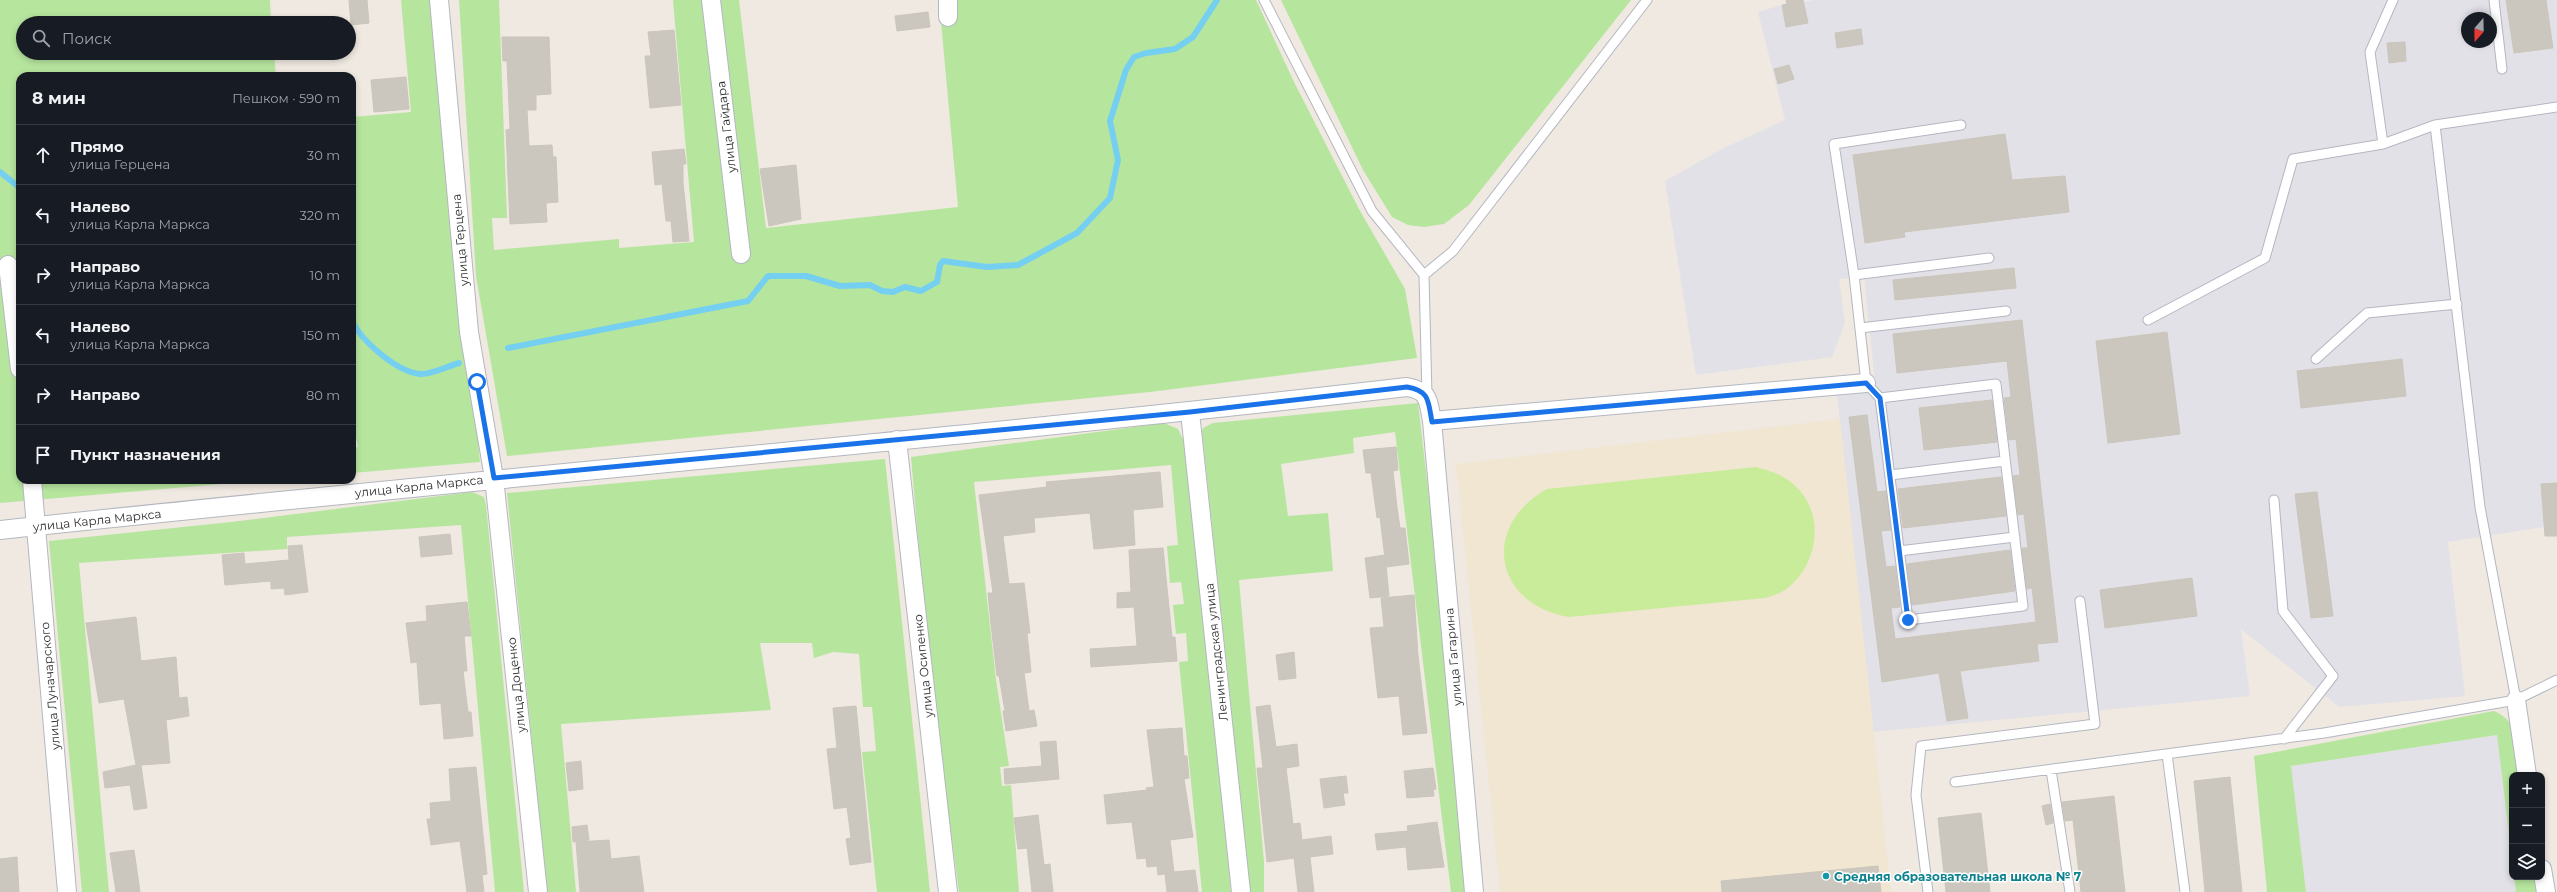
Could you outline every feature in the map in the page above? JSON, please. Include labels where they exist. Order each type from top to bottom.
[{"type":"street","name":"улица Герцена","points":[[438,0],[469,332],[494,478]]},
{"type":"street","name":"улица Гайдара","points":[[711,0],[742,254]]},
{"type":"street","points":[[8,265],[16,334]]},
{"type":"street","points":[[1427,397],[1432,422],[1866,383]]},
{"type":"street","name":"улица Карла Маркса","points":[[0,530],[494,478],[1190,412],[1407,387],[1420,389],[1427,397]]},
{"type":"street","name":"Ленинградская улица","points":[[1190,412],[1242,892]]},
{"type":"street","name":"улица Гагарина","points":[[1432,422],[1474,892]]},
{"type":"street","name":"улица Осипенко","points":[[897,440],[948,892]]},
{"type":"street","name":"улица Доценко","points":[[494,478],[538,892]]},
{"type":"street","name":"улица Луначарского","points":[[32,484],[67,892]]},
{"type":"street","points":[[2516,700],[2527,772]]},
{"type":"street","points":[[2544,880],[2546,892]]},
{"type":"lane","points":[[1264,0],[1372,211],[1424,275],[1427,397]]},
{"type":"lane","points":[[1424,275],[1454,251],[1646,0]]},
{"type":"lane","points":[[2383,144],[2370,52],[2393,0]]},
{"type":"lane","points":[[2494,0],[2502,69]]},
{"type":"lane","points":[[2148,320],[2264,258],[2293,159],[2383,144],[2434,125],[2557,107]]},
{"type":"lane","points":[[1880,398],[1996,384],[2023,606],[1908,620],[1880,398],[1866,383],[1854,274],[1834,144],[1961,125]]},
{"type":"lane","points":[[2434,125],[2480,507],[2516,700]]},
{"type":"lane","points":[[1854,274],[1989,258]]},
{"type":"lane","points":[[2316,359],[2367,313],[2456,304]]},
{"type":"lane","points":[[1860,328],[2006,311]]},
{"type":"lane","points":[[1890,474],[2005,461]]},
{"type":"lane","points":[[2274,500],[2283,610],[2333,676],[2284,739]]},
{"type":"lane","points":[[1899,552],[2015,537]]},
{"type":"lane","points":[[1928,892],[1916,795],[1921,746],[2095,724],[2080,601]]},
{"type":"lane","points":[[1955,782],[2284,739],[2516,700],[2557,680]]},
{"type":"lane","points":[[2167,754],[2185,892]]},
{"type":"lane","points":[[2051,770],[2070,892]]},
{"type":"shaded area","points":[[1815,0],[2557,0],[2557,525],[2448,542],[2465,696],[2339,707],[2241,629],[2250,696],[1872,732],[1837,393],[1876,391],[1864,277],[1839,279],[1845,323],[1832,357],[1696,375],[1665,181],[1724,148],[1785,120],[1758,12],[1782,5]]},
{"type":"shaded area","points":[[1840,419],[1891,892],[1500,892],[1456,464]]},
{"type":"shaded area","points":[[2498,735],[2509,832],[2509,880],[2514,880],[2516,892],[2306,892],[2290,766]]},
{"type":"green space","points":[[0,0],[270,0],[271,16],[16,16],[16,60],[275,60],[276,72],[16,72],[16,484],[222,484],[0,503]]},
{"type":"green space","points":[[401,0],[433,0],[480,462],[356,473],[356,447],[358,447],[356,437],[356,117],[411,112]]},
{"type":"green space","points":[[459,0],[499,0],[507,218],[492,218],[494,250],[619,239],[619,248],[694,242],[673,0],[739,0],[766,228],[958,207],[939,0],[1256,0],[1294,82],[1359,209],[1405,289],[1417,358],[1150,392],[507,456],[476,276]]},
{"type":"green space","points":[[1281,0],[1631,0],[1469,205],[1444,224],[1424,227],[1408,225],[1392,217],[1363,170]]},
{"type":"green space","points":[[1418,403],[1475,892],[1451,892],[1395,432],[1353,438],[1354,453],[1281,464],[1288,516],[1328,513],[1333,571],[1239,580],[1264,862],[1264,892],[1246,892],[1229,687],[1202,431],[1203,428],[1213,423]]},
{"type":"green space","points":[[1164,423],[1178,429],[1187,447],[1231,892],[1202,892],[1179,662],[1188,661],[1186,633],[1176,634],[1173,605],[1184,604],[1181,582],[1170,583],[1167,546],[1178,545],[1171,465],[974,482],[996,680],[1009,766],[1000,767],[1002,786],[1011,785],[1019,892],[959,892],[931,686],[911,457]]},
{"type":"green space","points":[[885,459],[930,892],[877,892],[862,752],[876,751],[872,707],[863,707],[859,654],[833,652],[814,658],[812,643],[760,643],[771,710],[561,724],[576,892],[547,892],[507,493]]},
{"type":"green space","points":[[1756,467],[1771,471],[1792,483],[1803,495],[1810,508],[1814,523],[1814,538],[1811,553],[1805,567],[1796,580],[1780,593],[1765,598],[1569,617],[1544,609],[1524,597],[1511,581],[1505,562],[1505,543],[1512,523],[1526,505],[1547,489]]},
{"type":"green space","points":[[472,492],[484,497],[486,505],[524,892],[495,892],[461,525],[287,537],[287,549],[79,563],[109,892],[82,892],[49,541],[231,522]]},
{"type":"green space","points":[[2494,711],[2510,722],[2521,746],[2526,772],[2509,772],[2509,833],[2497,735],[2291,766],[2306,892],[2267,892],[2254,756]]},
{"type":"green space","points":[[2514,880],[2541,880],[2543,892],[2516,892]]},
{"type":"building","points":[[349,0],[367,0],[369,23],[356,24],[356,16],[350,16]]},
{"type":"building","points":[[1786,0],[1803,0],[1808,23],[1786,27],[1782,5],[1787,4]]},
{"type":"building","points":[[2506,0],[2546,0],[2553,48],[2514,53]]},
{"type":"building","points":[[928,12],[930,27],[897,31],[895,16]]},
{"type":"building","points":[[1861,29],[1863,44],[1837,48],[1835,33]]},
{"type":"building","points":[[674,30],[681,105],[650,108],[645,56],[651,56],[648,32]]},
{"type":"building","points":[[502,37],[549,37],[551,94],[536,95],[536,110],[527,110],[529,146],[552,145],[553,157],[556,157],[558,202],[546,203],[547,222],[510,224],[506,130],[510,129],[507,61],[503,61]]},
{"type":"building","points":[[2405,42],[2406,61],[2389,63],[2387,43]]},
{"type":"building","points":[[1789,65],[1794,79],[1778,84],[1774,69]]},
{"type":"building","points":[[406,77],[409,109],[374,112],[371,80]]},
{"type":"building","points":[[2005,134],[2012,180],[2065,176],[2069,212],[1904,232],[1905,237],[1865,243],[1853,155]]},
{"type":"building","points":[[684,149],[686,164],[683,164],[683,182],[689,241],[673,242],[671,221],[666,221],[662,184],[655,185],[652,152]]},
{"type":"building","points":[[796,165],[801,219],[769,226],[760,169]]},
{"type":"building","points":[[2014,268],[2016,288],[1895,300],[1893,280]]},
{"type":"building","points":[[2022,320],[2058,642],[2037,644],[2039,661],[1960,671],[1968,718],[1947,721],[1939,673],[1882,682],[1849,417],[1867,415],[1877,492],[1886,491],[1891,530],[1881,531],[1886,567],[1895,566],[1900,607],[1891,608],[1895,639],[2036,622],[2032,588],[2027,589],[2022,548],[2028,548],[2024,514],[2018,515],[2013,476],[2020,475],[2016,439],[2009,440],[2004,398],[2011,397],[2007,361],[1897,373],[1893,334]]},
{"type":"building","points":[[2167,332],[2180,434],[2108,443],[2096,341]]},
{"type":"building","points":[[2402,359],[2406,396],[2301,408],[2297,371]]},
{"type":"building","points":[[1992,400],[1997,442],[1924,450],[1919,408]]},
{"type":"building","points":[[1396,447],[1398,470],[1393,471],[1397,507],[1400,528],[1405,528],[1409,564],[1386,567],[1380,517],[1377,518],[1371,473],[1366,473],[1363,450]]},
{"type":"building","points":[[1160,472],[1163,507],[1133,510],[1135,545],[1094,549],[1090,513],[1034,518],[1035,532],[1003,536],[1009,584],[1024,583],[1030,633],[1027,633],[1031,672],[1024,673],[1029,711],[1034,710],[1037,726],[1006,731],[1003,711],[1005,711],[999,676],[997,676],[988,593],[993,593],[979,495],[1047,487],[1046,482]]},
{"type":"building","points":[[2001,477],[2006,516],[1903,528],[1898,489]]},
{"type":"building","points":[[2557,483],[2557,536],[2545,536],[2541,484]]},
{"type":"building","points":[[2317,492],[2333,616],[2311,618],[2295,494]]},
{"type":"building","points":[[450,534],[452,554],[421,557],[419,537]]},
{"type":"building","points":[[302,545],[308,592],[285,595],[284,588],[271,589],[271,581],[225,585],[222,555],[244,553],[245,564],[289,560],[288,546]]},
{"type":"building","points":[[1163,548],[1172,637],[1175,637],[1177,661],[1091,667],[1090,649],[1137,646],[1134,607],[1117,608],[1117,593],[1131,592],[1129,550]]},
{"type":"building","points":[[2010,550],[2015,591],[1912,605],[1907,564]]},
{"type":"building","points":[[1385,555],[1389,596],[1370,598],[1365,558]]},
{"type":"building","points":[[2192,578],[2197,616],[2105,628],[2100,590]]},
{"type":"building","points":[[1414,595],[1418,656],[1427,733],[1403,735],[1399,696],[1378,698],[1370,628],[1384,627],[1381,598]]},
{"type":"building","points":[[467,602],[471,636],[464,636],[467,671],[463,671],[468,712],[471,712],[473,736],[444,739],[441,703],[420,705],[417,662],[411,663],[406,623],[427,621],[426,606]]},
{"type":"building","points":[[136,617],[141,661],[176,657],[179,698],[187,697],[189,716],[166,720],[170,763],[141,765],[147,808],[134,810],[130,785],[105,788],[103,772],[136,765],[124,699],[99,703],[86,623]]},
{"type":"building","points":[[1294,652],[1296,678],[1279,680],[1276,655]]},
{"type":"building","points":[[1270,705],[1276,747],[1297,744],[1299,766],[1286,768],[1293,824],[1300,823],[1302,840],[1331,836],[1333,854],[1310,857],[1314,892],[1298,892],[1294,858],[1267,862],[1257,768],[1263,768],[1256,707]]},
{"type":"building","points":[[856,706],[871,862],[850,865],[846,839],[851,838],[847,807],[834,809],[827,749],[837,748],[833,708]]},
{"type":"building","points":[[1182,728],[1184,756],[1187,756],[1189,778],[1184,779],[1193,837],[1170,840],[1174,872],[1195,870],[1198,892],[1167,892],[1165,874],[1158,875],[1157,866],[1147,867],[1146,858],[1137,859],[1132,822],[1107,824],[1104,795],[1147,790],[1146,788],[1154,787],[1147,730]]},
{"type":"building","points":[[1056,741],[1059,779],[1005,784],[1004,769],[1042,766],[1040,742]]},
{"type":"building","points":[[581,761],[583,789],[569,791],[566,763]]},
{"type":"building","points":[[476,767],[487,874],[482,875],[484,892],[467,892],[460,841],[431,845],[427,819],[431,819],[430,803],[451,801],[449,769]]},
{"type":"building","points":[[1433,768],[1436,789],[1433,790],[1434,796],[1407,798],[1404,771]]},
{"type":"building","points":[[1346,776],[1348,793],[1343,793],[1345,805],[1324,808],[1320,779]]},
{"type":"building","points":[[2230,777],[2242,892],[2205,892],[2194,781]]},
{"type":"building","points":[[2114,796],[2125,892],[2081,892],[2073,820],[2065,821],[2062,802]]},
{"type":"building","points":[[2050,804],[2053,823],[2046,825],[2042,806]]},
{"type":"building","points":[[1981,813],[1990,892],[1946,892],[1938,818]]},
{"type":"building","points":[[1038,815],[1044,865],[1050,864],[1053,892],[1032,892],[1027,848],[1018,849],[1014,818]]},
{"type":"building","points":[[1437,822],[1444,867],[1408,870],[1406,847],[1377,850],[1375,834],[1408,831],[1407,826]]},
{"type":"building","points":[[587,825],[589,840],[573,842],[572,827]]},
{"type":"building","points":[[609,840],[611,859],[639,856],[644,892],[580,892],[576,842]]},
{"type":"building","points":[[134,850],[140,892],[116,892],[110,853]]},
{"type":"building","points":[[17,857],[19,892],[0,892],[0,859]]},
{"type":"building","name":"Средняя образовательная школа № 7","points":[[1878,866],[1881,892],[1722,892],[1721,881]]},
{"type":"waterway","points":[[508,348],[748,301],[768,276],[806,276],[840,286],[870,285],[882,291],[893,292],[905,287],[921,291],[937,282],[940,265],[943,261],[987,267],[1018,265],[1077,233],[1110,198],[1118,160],[1110,121],[1126,70],[1134,57],[1146,53],[1175,49],[1193,37],[1217,0]]},
{"type":"waterway","points":[[0,172],[16,185]]},
{"type":"waterway","points":[[356,328],[380,354],[401,368],[411,372],[424,374],[459,363]]},
{"type":"place","name":"Средняя образовательная школа № 7","points":[[1826,876]]},
{"type":"route","points":[[477,382],[494,478],[1190,412],[1407,387],[1420,389],[1427,397],[1432,422],[1866,383],[1880,398],[1908,620]]}]
